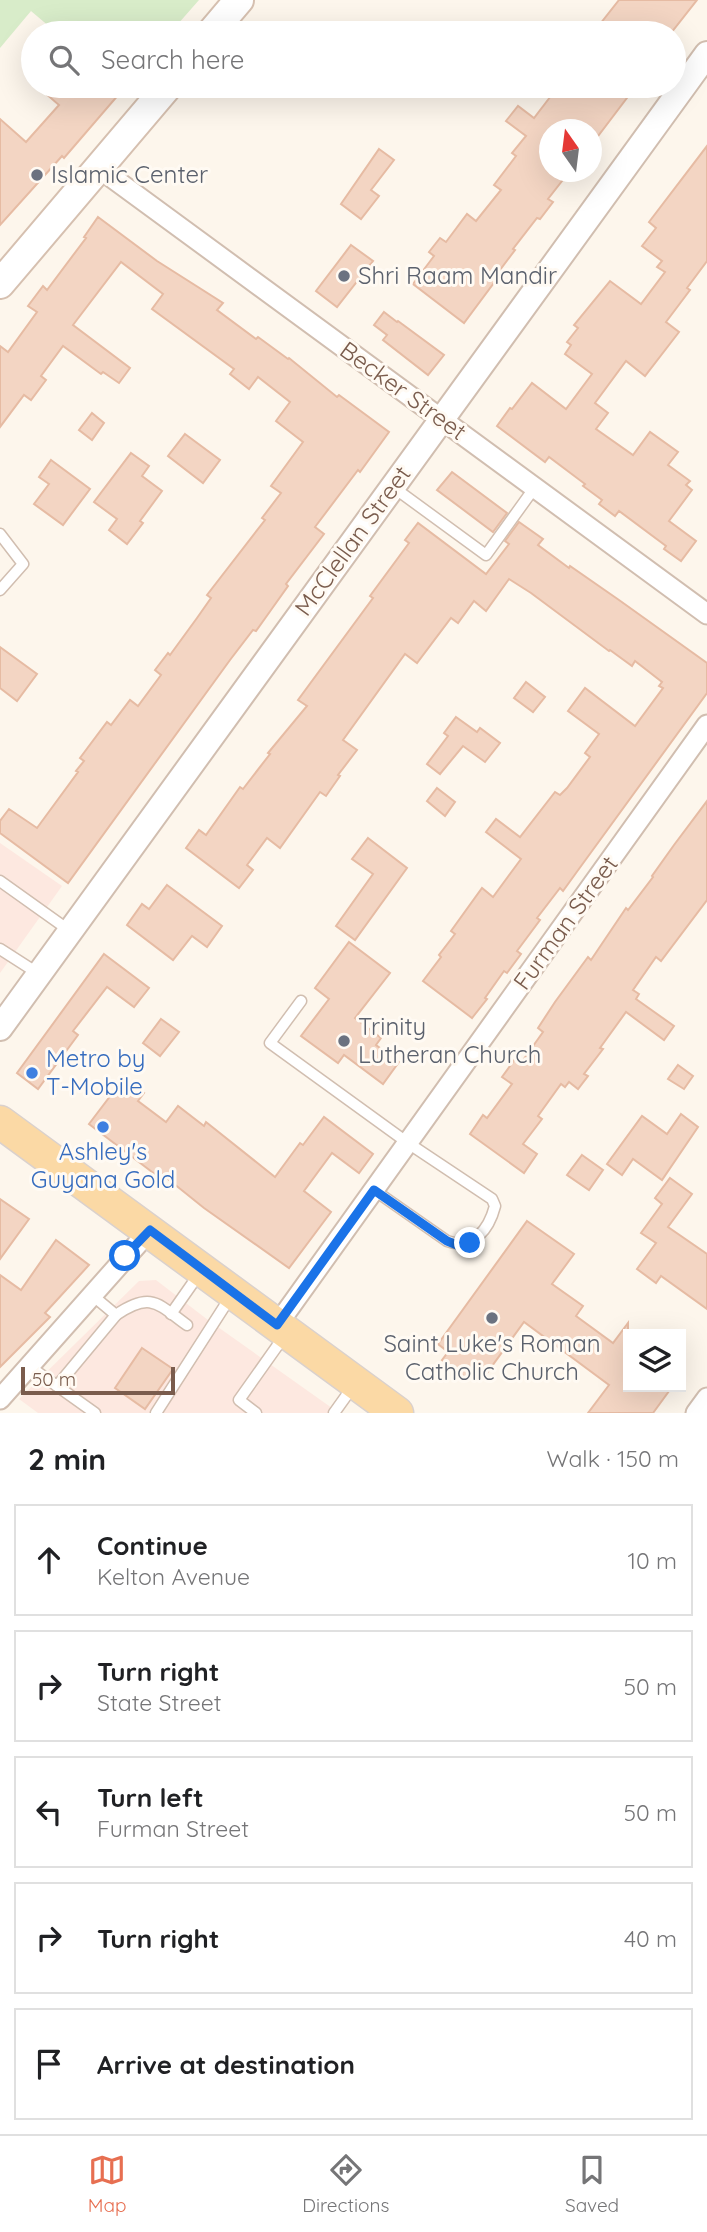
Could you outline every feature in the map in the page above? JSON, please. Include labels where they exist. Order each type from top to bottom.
[{"type":"main road","points":[[221,21],[239,0]]},
{"type":"main road","points":[[0,284],[158,98]]},
{"type":"main road","points":[[0,1122],[397,1413]]},
{"type":"street","name":"McClellan Street","points":[[686,83],[707,54]]},
{"type":"street","name":"McClellan Street","points":[[0,1028],[675,98]]},
{"type":"street","name":"Becker Street","points":[[99,168],[707,614]]},
{"type":"street","name":"Furman Street","points":[[282,1328],[374,1190],[707,725]]},
{"type":"street","points":[[0,1399],[150,1230]]},
{"type":"street","points":[[696,1413],[707,1398]]},
{"type":"lane","points":[[392,487],[486,555],[535,488]]},
{"type":"lane","points":[[0,534],[23,564],[0,590]]},
{"type":"lane","points":[[0,881],[70,931]]},
{"type":"lane","points":[[0,949],[39,974]]},
{"type":"lane","points":[[301,1001],[270,1043],[408,1143],[492,1199],[495,1206],[492,1218],[470,1243],[457,1245],[447,1241],[374,1190]]},
{"type":"lane","points":[[172,1314],[202,1269]]},
{"type":"lane","points":[[156,1413],[233,1292]]},
{"type":"lane","points":[[92,1295],[116,1315]]},
{"type":"lane","points":[[57,1386],[116,1315],[141,1302],[155,1301],[187,1325]]},
{"type":"lane","points":[[256,1413],[239,1399],[282,1328]]},
{"type":"lane","points":[[29,1366],[95,1413]]},
{"type":"lane","points":[[334,1413],[355,1382]]},
{"type":"shaded area","points":[[0,843],[62,886],[0,973]]},
{"type":"shaded area","points":[[156,1280],[339,1413],[38,1413],[19,1399],[139,1281]]},
{"type":"green space","points":[[0,0],[199,0],[181,21],[43,21],[31,11],[0,48]]},
{"type":"building","points":[[619,0],[697,0],[680,21],[602,21]]},
{"type":"building","points":[[51,98],[116,98],[64,158],[62,156],[0,225],[0,119],[26,142],[59,105]]},
{"type":"building","points":[[549,98],[627,98],[602,131],[602,119],[539,119],[539,182],[561,182],[548,199],[553,202],[513,249],[515,250],[494,278],[496,280],[464,323],[413,284],[434,256],[429,252],[440,238],[446,242],[467,214],[476,221],[501,190],[494,185],[516,156],[512,153],[526,136],[506,121],[518,106],[534,118]]},
{"type":"building","points":[[707,146],[707,261],[666,322],[679,332],[645,376],[626,361],[595,403],[608,413],[596,429],[633,455],[650,432],[678,452],[668,465],[690,481],[686,485],[692,490],[669,521],[696,541],[681,561],[664,549],[666,546],[619,511],[615,516],[599,504],[602,500],[583,486],[585,484],[549,457],[545,462],[497,426],[532,383],[566,409],[592,374],[565,354],[571,345],[567,342],[578,328],[574,325],[610,281],[641,304],[665,272],[657,267],[662,261],[642,246],[656,228],[649,222]]},
{"type":"building","points":[[379,149],[394,160],[371,190],[379,196],[361,219],[341,204]]},
{"type":"building","points":[[98,217],[157,261],[223,303],[217,310],[256,339],[258,337],[289,358],[337,397],[339,395],[389,432],[315,527],[324,534],[286,584],[288,586],[271,610],[230,660],[68,883],[0,833],[0,821],[9,809],[37,828],[78,772],[76,771],[84,761],[80,758],[107,722],[111,725],[130,700],[138,706],[161,675],[155,670],[168,653],[170,655],[211,598],[207,595],[265,520],[262,518],[281,493],[271,486],[303,442],[276,421],[290,402],[258,377],[249,389],[230,374],[234,369],[152,309],[163,294],[121,262],[73,325],[130,368],[119,383],[103,372],[101,374],[63,346],[41,376],[46,380],[31,400],[24,395],[0,427],[0,346],[8,352],[37,312],[28,306],[43,286],[47,290],[86,238],[84,237]]},
{"type":"building","name":"Shri Raam Mandir","points":[[351,245],[373,261],[337,307],[316,291]]},
{"type":"building","points":[[384,312],[444,355],[428,375],[383,340],[387,335],[374,325]]},
{"type":"building","points":[[92,413],[104,423],[92,440],[79,430]]},
{"type":"building","points":[[185,434],[220,460],[203,483],[168,456]]},
{"type":"building","points":[[131,453],[149,466],[142,476],[162,491],[127,544],[109,530],[117,519],[94,502]]},
{"type":"building","points":[[51,460],[90,489],[63,525],[34,504],[49,484],[39,477]]},
{"type":"building","points":[[452,472],[507,513],[493,532],[437,490]]},
{"type":"building","points":[[519,522],[543,539],[538,545],[707,663],[707,693],[563,891],[560,888],[537,918],[540,920],[517,951],[521,954],[507,973],[504,971],[472,1018],[423,981],[455,934],[451,931],[482,888],[493,897],[521,859],[486,832],[496,819],[520,837],[555,792],[560,795],[567,788],[590,757],[585,753],[599,734],[568,711],[585,688],[635,726],[663,688],[659,686],[662,682],[635,661],[632,666],[509,579],[486,611],[474,601],[458,623],[451,618],[417,663],[405,654],[343,740],[357,750],[326,796],[320,792],[280,848],[267,838],[247,865],[253,870],[239,888],[186,848],[199,830],[206,835],[240,787],[243,789],[270,754],[268,753],[307,706],[298,700],[373,598],[370,596],[409,543],[405,540],[418,523],[486,574],[509,544],[505,541]]},
{"type":"building","points":[[0,647],[37,674],[17,701],[0,688]]},
{"type":"building","points":[[526,682],[545,697],[533,712],[514,698]]},
{"type":"building","points":[[456,717],[477,732],[480,728],[500,743],[485,762],[463,746],[440,774],[427,764],[448,736],[444,733]]},
{"type":"building","points":[[437,788],[455,802],[445,816],[427,801]]},
{"type":"building","points":[[707,801],[707,900],[661,961],[656,957],[633,990],[639,994],[636,999],[674,1026],[664,1040],[626,1012],[600,1048],[603,1049],[584,1074],[588,1076],[578,1089],[569,1082],[565,1087],[561,1084],[538,1116],[542,1119],[523,1144],[537,1154],[524,1173],[470,1134],[483,1115],[487,1118],[512,1084],[502,1077],[515,1059],[521,1063],[543,1032],[538,1028],[555,1002],[588,957],[591,960],[626,908],[628,910]]},
{"type":"building","points":[[368,838],[407,868],[355,940],[336,926],[373,874],[352,859]]},
{"type":"building","points":[[167,885],[222,926],[207,947],[192,936],[173,960],[127,925],[142,904],[149,909]]},
{"type":"building","points":[[349,942],[390,973],[355,1018],[381,1038],[376,1045],[399,1062],[383,1084],[344,1055],[338,1063],[301,1036],[329,999],[315,988]]},
{"type":"building","points":[[104,954],[149,988],[134,1007],[107,987],[73,1031],[78,1035],[38,1089],[17,1073]]},
{"type":"building","points":[[161,1019],[179,1032],[160,1056],[143,1043]]},
{"type":"building","points":[[678,1065],[693,1076],[684,1089],[668,1079]]},
{"type":"building","points":[[124,1078],[144,1093],[138,1101],[166,1122],[178,1106],[204,1126],[206,1122],[275,1177],[300,1143],[303,1145],[324,1117],[373,1154],[359,1173],[332,1153],[304,1191],[331,1212],[289,1268],[204,1208],[158,1171],[156,1175],[89,1124]]},
{"type":"building","points":[[681,1114],[698,1127],[662,1180],[633,1159],[622,1175],[607,1164],[642,1116],[667,1134]]},
{"type":"building","points":[[582,1155],[603,1170],[589,1190],[567,1175]]},
{"type":"building","points":[[670,1178],[692,1194],[668,1227],[707,1254],[707,1309],[661,1276],[656,1283],[637,1269],[656,1243],[641,1233],[662,1204],[655,1198]]},
{"type":"building","points":[[0,1199],[29,1219],[0,1259]]},
{"type":"building","name":"Saint Luke's Roman Catholic Church","points":[[527,1221],[574,1254],[552,1284],[583,1306],[576,1316],[613,1343],[623,1330],[623,1392],[668,1392],[653,1413],[588,1413],[609,1385],[524,1322],[484,1377],[472,1368],[465,1377],[442,1360],[448,1352],[438,1344]]},
{"type":"building","points":[[56,1240],[89,1265],[45,1313],[50,1317],[0,1367],[0,1275],[21,1290]]},
{"type":"building","points":[[142,1348],[173,1369],[145,1409],[115,1388]]},
{"type":"place","name":"Islamic Center","points":[[37,175]]},
{"type":"place","name":"Shri Raam Mandir","points":[[344,276]]},
{"type":"place","name":"Trinity Lutheran Church","points":[[344,1041]]},
{"type":"place","name":"Metro by T-Mobile","points":[[32,1073]]},
{"type":"place","name":"Ashley's Guyana Gold","points":[[103,1127]]},
{"type":"place","name":"Saint Luke's Roman Catholic Church","points":[[492,1318]]},
{"type":"route","points":[[125,1256],[150,1230],[277,1325],[374,1190],[447,1241],[457,1245],[470,1243]]}]
